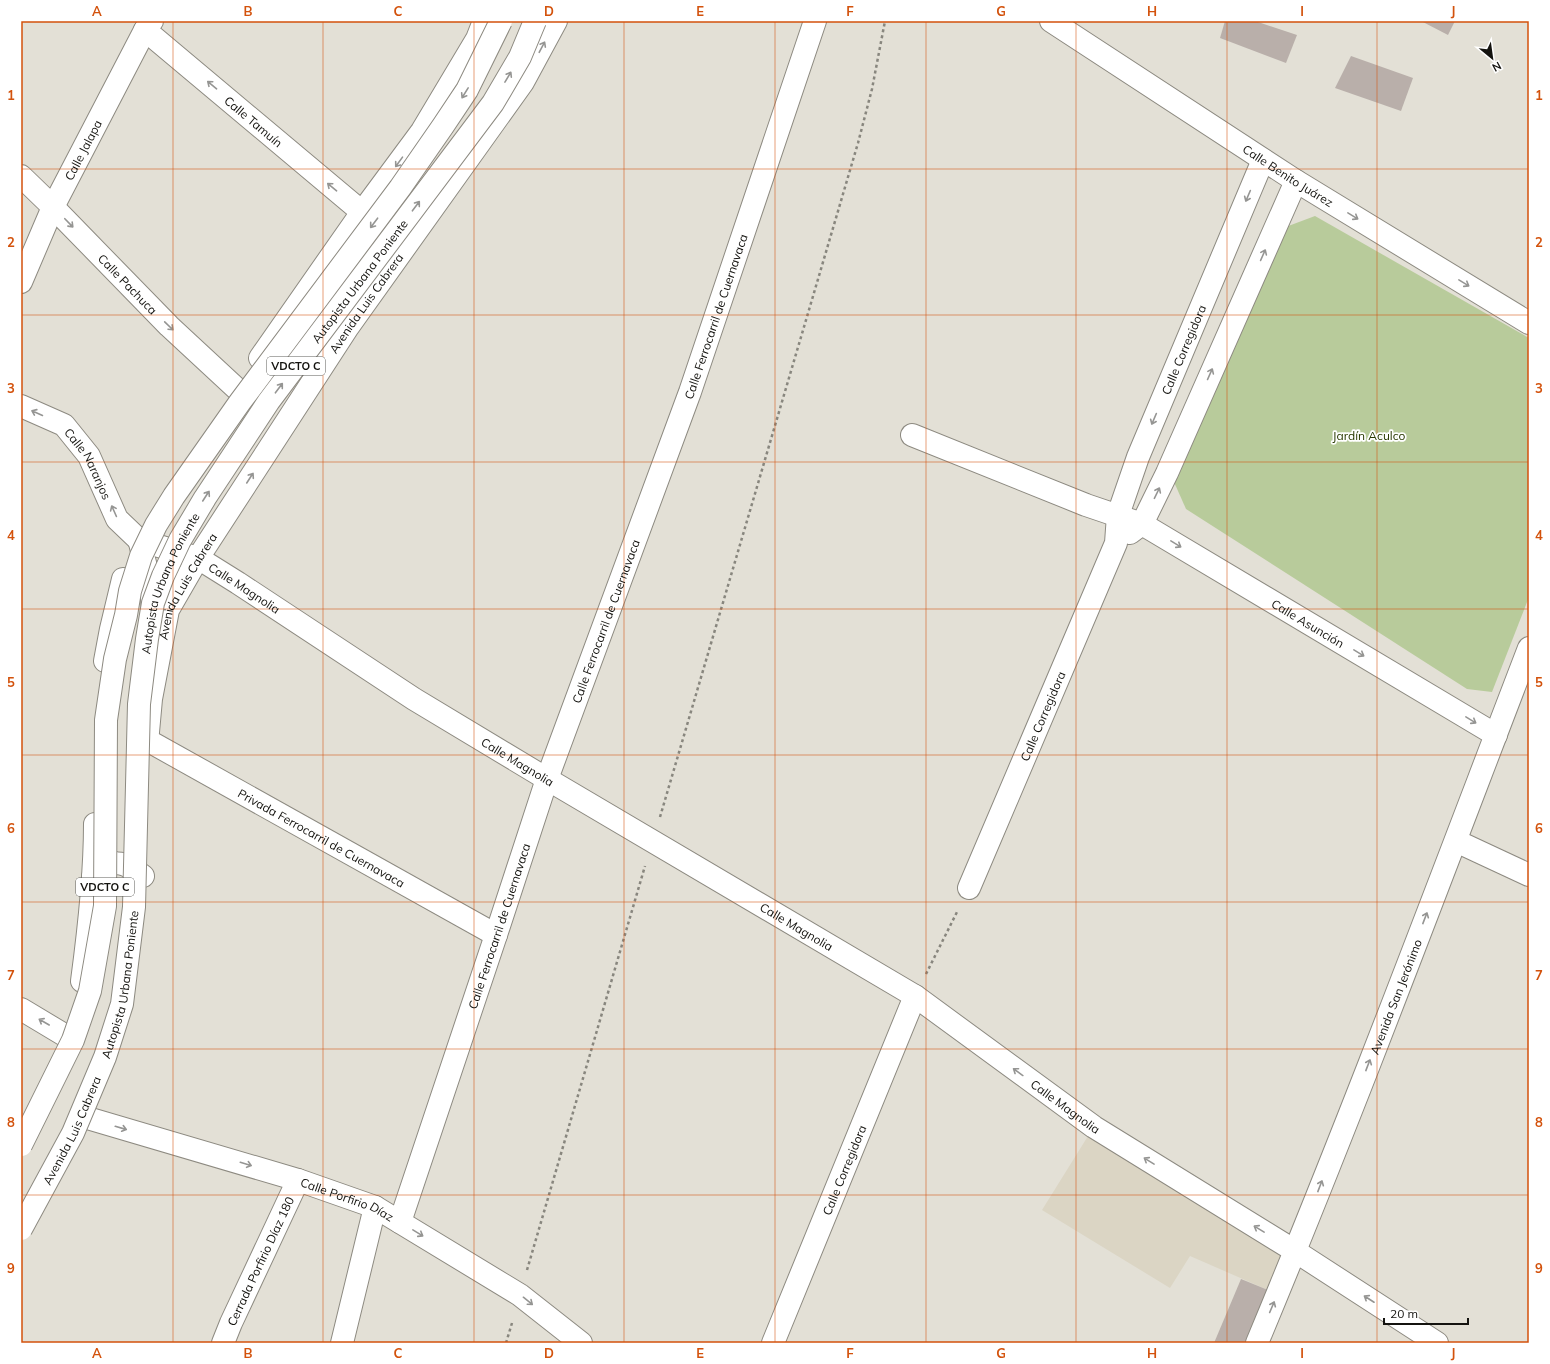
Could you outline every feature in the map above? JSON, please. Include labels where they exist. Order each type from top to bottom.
[{"type":"main road","points":[[21,1130],[42,1090],[66,1036],[82,982],[90,921],[93,877],[95,748],[99,696],[111,629],[122,582],[140,540],[238,390],[362,212],[422,131],[477,39],[484,21]]},
{"type":"main road","name":"Autopista Urbana Poniente","points":[[21,1145],[73,1040],[90,991],[105,906],[106,720],[115,659],[126,615],[130,591],[141,556],[156,525],[174,496],[227,421],[400,188],[443,126],[467,90],[501,21]]},
{"type":"main road","name":"Autopista Urbana Poniente","points":[[21,1230],[73,1132],[105,1057],[122,1004],[134,907],[139,704],[153,604],[163,576],[180,540],[205,498],[270,401],[493,103],[520,56],[535,21]]},
{"type":"main road","name":"Avenida Luis Cabrera","points":[[21,1230],[84,1117],[126,1011],[138,948],[143,876],[147,740],[151,699],[168,610],[198,558],[348,327],[523,82],[556,21]]},
{"type":"main road","name":"Calle Ferrocarril de Cuernavaca","points":[[400,1222],[547,779],[690,392],[814,21]]},
{"type":"main road","name":"Calle Benito Juárez","points":[[1051,21],[1296,181],[1529,323]]},
{"type":"main road","name":"Calle Jalapa","points":[[21,282],[53,207],[149,25]]},
{"type":"main road","name":"Calle Tamuín","points":[[149,25],[362,212]]},
{"type":"main road","points":[[422,131],[424,147],[432,163],[437,168],[452,171],[463,166]]},
{"type":"main road","name":"Calle Corregidora","points":[[968,888],[1116,543],[1118,515],[1138,456],[1263,160]]},
{"type":"main road","name":"Calle Pachuca","points":[[21,176],[169,326],[238,390]]},
{"type":"main road","points":[[1116,543],[1142,524],[1167,473],[1296,181]]},
{"type":"main road","name":"Calle Naranjos","points":[[21,406],[64,425],[89,456],[117,519],[140,540]]},
{"type":"main road","name":"Calle Asunción","points":[[912,435],[1086,505],[1142,524],[1496,735]]},
{"type":"main road","points":[[140,540],[151,587],[154,622],[144,678],[132,781],[144,824]]},
{"type":"main road","name":"Calle Magnolia","points":[[140,540],[198,558],[252,591],[414,699],[915,996],[1094,1127],[1295,1251],[1437,1343]]},
{"type":"main road","name":"Avenida San Jerónimo","points":[[1257,1343],[1295,1251],[1456,841],[1529,648]]},
{"type":"main road","name":"Privada Ferrocarril de Cuernavaca","points":[[147,740],[496,935]]},
{"type":"main road","points":[[1456,841],[1529,875]]},
{"type":"main road","points":[[93,877],[103,868],[113,863],[131,867],[143,876]]},
{"type":"main road","name":"Calle Corregidora","points":[[773,1343],[915,996]]},
{"type":"main road","points":[[21,1009],[66,1036]]},
{"type":"main road","name":"Calle Porfirio Díaz","points":[[84,1117],[298,1180],[375,1207],[520,1295],[580,1343]]},
{"type":"main road","name":"Cerrada Porfirio Díaz 180","points":[[223,1343],[234,1316],[298,1180]]},
{"type":"main road","points":[[342,1343],[375,1207]]},
{"type":"path","points":[[659,820],[858,143],[872,89],[885,21]]},
{"type":"path","points":[[527,1272],[647,858]]},
{"type":"path","points":[[915,996],[968,888]]},
{"type":"path","points":[[506,1343],[513,1321]]},
{"type":"shaded area","points":[[1093,1128],[1291,1254],[1268,1290],[1190,1256],[1170,1288],[1042,1210]]},
{"type":"green space","name":"Jardín Aculco","points":[[1315,216],[1529,338],[1529,597],[1492,692],[1467,689],[1186,509],[1174,482],[1283,228]]},
{"type":"building","points":[[1225,21],[1255,21],[1297,35],[1286,63],[1220,38]]},
{"type":"building","points":[[1421,21],[1455,21],[1448,35]]},
{"type":"building","points":[[1351,56],[1413,78],[1401,111],[1335,88]]},
{"type":"building","points":[[1241,1279],[1268,1290],[1245,1343],[1214,1343]]}]
